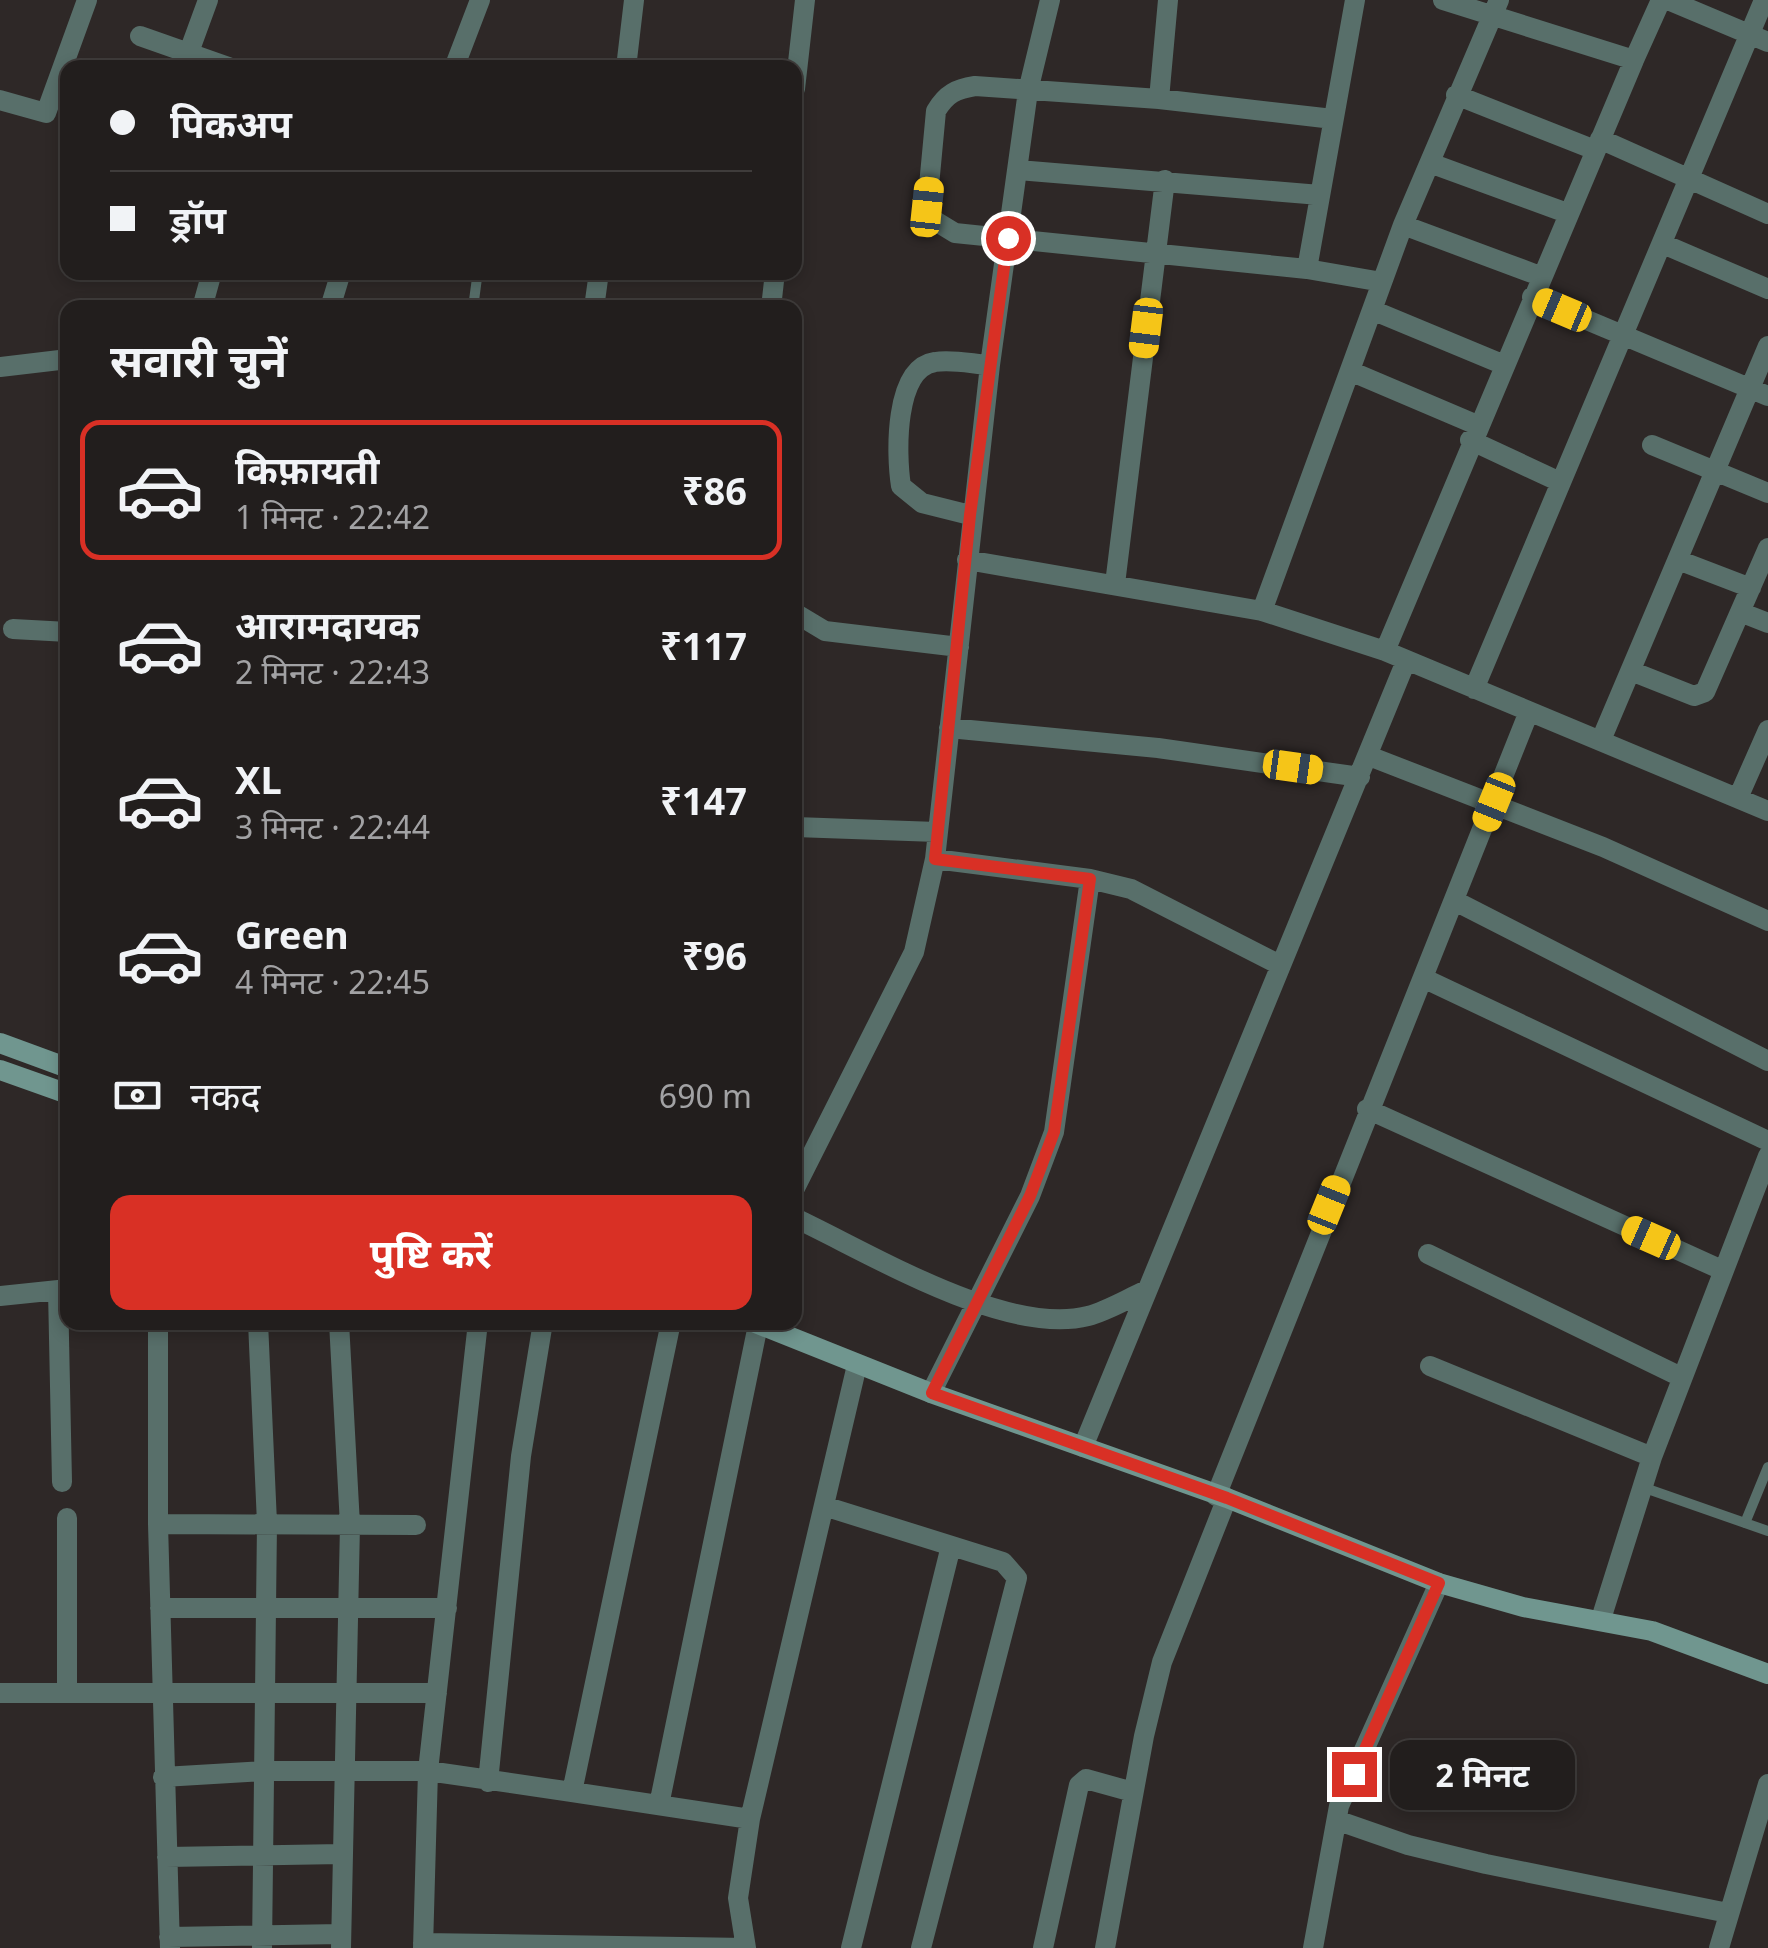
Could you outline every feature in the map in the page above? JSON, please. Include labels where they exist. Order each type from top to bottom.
[{"type":"street","points":[[67,60],[88,0]]},
{"type":"street","points":[[189,52],[208,0]]},
{"type":"street","points":[[457,60],[480,0]]},
{"type":"street","points":[[627,60],[634,0]]},
{"type":"street","points":[[798,60],[804,0]]},
{"type":"street","points":[[1159,99],[1168,0]]},
{"type":"street","points":[[1307,269],[1355,0]]},
{"type":"street","points":[[1443,0],[1496,8],[1634,60]]},
{"type":"street","points":[[1384,651],[1567,213],[1634,60],[1665,0],[1759,38]]},
{"type":"street","points":[[1474,689],[1689,179],[1759,38],[1764,0]]},
{"type":"street","points":[[802,1172],[914,952],[935,859],[970,515],[1028,91],[1046,2]]},
{"type":"street","points":[[1262,611],[1403,225],[1496,8]]},
{"type":"street","points":[[140,36],[210,60]]},
{"type":"street","points":[[0,100],[38,113],[50,108],[60,80]]},
{"type":"street","points":[[1334,119],[1159,99],[975,86],[958,89],[944,98],[936,111],[927,207],[932,220],[955,233],[1307,269],[1382,282]]},
{"type":"street","points":[[1456,95],[1598,144],[1768,214]]},
{"type":"street","points":[[1430,162],[1567,213]]},
{"type":"street","points":[[1018,170],[1320,194]]},
{"type":"street","points":[[1115,584],[1164,180]]},
{"type":"street","points":[[1403,225],[1536,286],[1623,336],[1759,392]]},
{"type":"street","points":[[1663,244],[1768,289]]},
{"type":"street","points":[[1372,310],[1502,364]]},
{"type":"street","points":[[1601,740],[1715,470],[1759,392],[1768,346]]},
{"type":"street","points":[[0,367],[60,361]]},
{"type":"street","points":[[970,515],[922,503],[901,486],[904,392],[918,368],[935,362],[990,365]]},
{"type":"street","points":[[1350,372],[1474,432],[1560,482]]},
{"type":"street","points":[[1652,444],[1768,493]]},
{"type":"street","points":[[1631,671],[1700,696],[1768,548]]},
{"type":"street","points":[[967,560],[1262,611],[1384,651],[1528,714],[1768,810]]},
{"type":"street","points":[[1678,560],[1751,588]]},
{"type":"street","points":[[1740,612],[1768,624]]},
{"type":"street","points":[[802,617],[825,631],[959,647]]},
{"type":"street","points":[[13,629],[60,632]]},
{"type":"street","points":[[1082,1447],[1406,661]]},
{"type":"street","points":[[1105,1948],[1162,1662],[1367,1109],[1528,714]]},
{"type":"street","points":[[949,728],[1158,748],[1360,777]]},
{"type":"street","points":[[1738,798],[1768,730]]},
{"type":"street","points":[[1369,756],[1494,802],[1768,921]]},
{"type":"street","points":[[802,827],[936,832]]},
{"type":"street","points":[[935,859],[1090,879],[1131,890],[1280,965]]},
{"type":"street","points":[[932,1393],[1030,1196],[1054,1132],[1090,879]]},
{"type":"street","points":[[1455,901],[1768,1061]]},
{"type":"street","points":[[1423,978],[1768,1141]]},
{"type":"street","points":[[0,1044],[60,1065]]},
{"type":"street","points":[[0,1070],[60,1091]]},
{"type":"street","points":[[1367,1109],[1722,1270]]},
{"type":"street","points":[[1601,1620],[1652,1457],[1768,1156]]},
{"type":"street","points":[[802,1221],[975,1303],[1007,1314],[1049,1319],[1088,1316],[1145,1291]]},
{"type":"street","points":[[1428,1254],[1681,1377]]},
{"type":"street","points":[[0,1296],[60,1290]]},
{"type":"street","points":[[62,1482],[63,1330]]},
{"type":"street","points":[[158,1330],[161,1692],[169,1943],[341,1941],[350,1524],[339,1330]]},
{"type":"street","points":[[258,1330],[267,1523],[261,1942]]},
{"type":"street","points":[[477,1330],[428,1771],[423,1946],[746,1948],[738,1898],[750,1819],[857,1365]]},
{"type":"street","points":[[488,1782],[520,1456],[542,1330]]},
{"type":"street","points":[[572,1792],[670,1330]]},
{"type":"street","points":[[659,1805],[754,1330]]},
{"type":"street","points":[[770,1330],[1222,1497],[1439,1583],[1522,1607],[1601,1620],[1689,1642],[1768,1674]]},
{"type":"street","points":[[1430,1366],[1652,1457]]},
{"type":"street","points":[[824,1506],[1003,1562],[1017,1578],[921,1948]]},
{"type":"street","points":[[67,1518],[67,1693]]},
{"type":"street","points":[[158,1524],[416,1525]]},
{"type":"street","points":[[850,1948],[951,1546]]},
{"type":"street","points":[[1313,1948],[1339,1806],[1439,1583]]},
{"type":"street","points":[[160,1608],[447,1608]]},
{"type":"street","points":[[0,1693],[437,1693]]},
{"type":"street","points":[[164,1777],[262,1771],[428,1771],[750,1819]]},
{"type":"street","points":[[1043,1948],[1079,1785],[1086,1779],[1134,1792]]},
{"type":"street","points":[[1718,1948],[1768,1784]]},
{"type":"street","points":[[1339,1821],[1408,1845],[1486,1864],[1728,1914]]},
{"type":"street","points":[[167,1857],[342,1854]]},
{"type":"lane","points":[[1746,1523],[1768,1467]]},
{"type":"lane","points":[[1642,1487],[1768,1531]]},
{"type":"route","points":[[1008,238],[970,515],[935,859],[1090,879],[1054,1132],[1030,1196],[932,1393],[1227,1498],[1439,1583],[1354,1774]]}]
